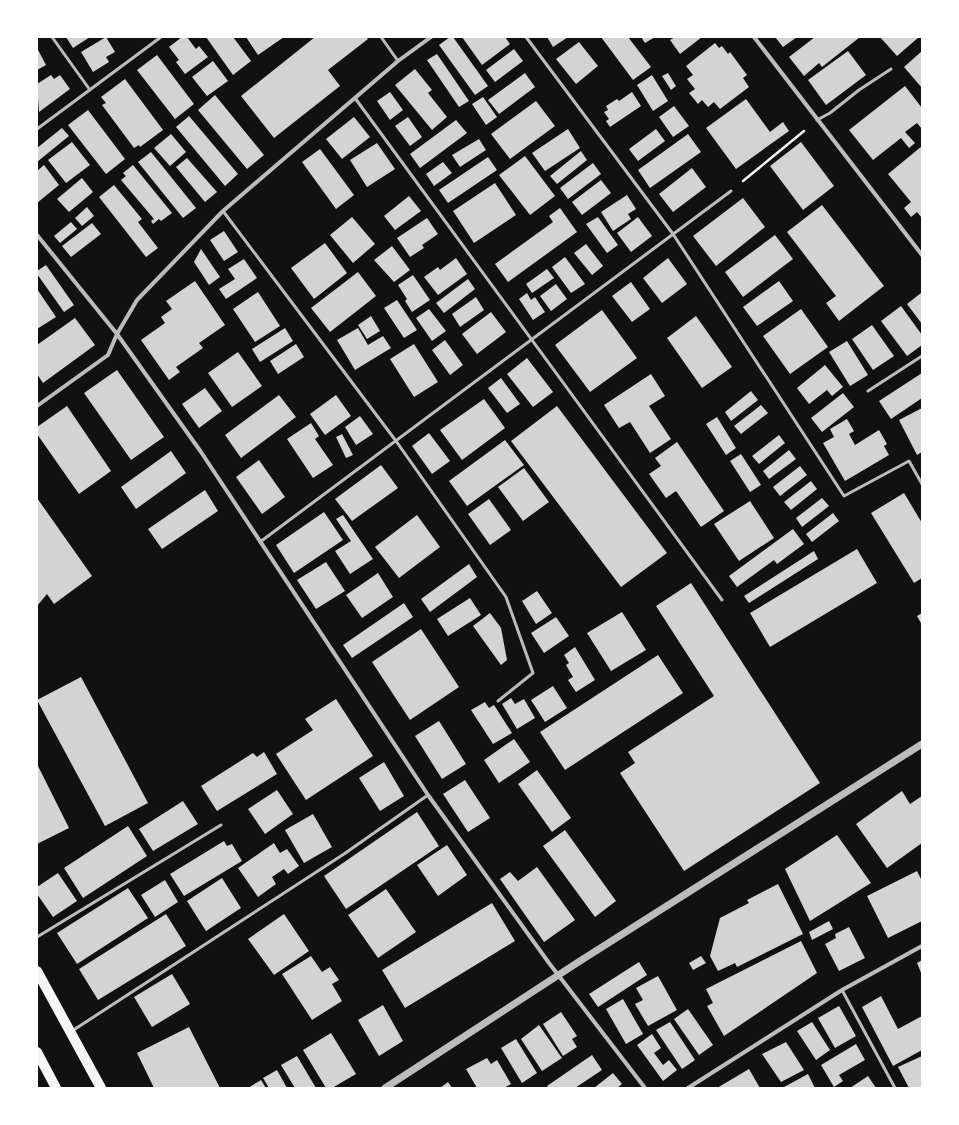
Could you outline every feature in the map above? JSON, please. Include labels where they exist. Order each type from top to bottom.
[{"type":"main road","points":[[37,971],[101,1088]]},
{"type":"main road","points":[[37,1052],[56,1088]]},
{"type":"street","points":[[37,406],[108,355],[117,334],[137,300],[223,211],[398,61],[431,37]]},
{"type":"street","points":[[754,37],[922,255]]},
{"type":"street","points":[[37,234],[117,334],[201,452],[428,795],[558,975],[645,1088]]},
{"type":"street","points":[[386,1088],[558,975],[922,744]]},
{"type":"street","points":[[688,1088],[842,990],[922,946]]},
{"type":"lane","points":[[52,37],[90,90]]},
{"type":"lane","points":[[37,129],[161,37]]},
{"type":"lane","points":[[381,37],[398,61]]},
{"type":"lane","points":[[526,37],[673,234],[844,496],[909,461],[922,484]]},
{"type":"lane","points":[[817,120],[830,113],[859,90],[891,69]]},
{"type":"lane","points":[[355,98],[722,600]]},
{"type":"lane","points":[[260,542],[731,191]]},
{"type":"lane","points":[[223,211],[396,441],[506,597],[533,673],[498,701]]},
{"type":"lane","points":[[868,391],[922,356]]},
{"type":"lane","points":[[70,1032],[344,854],[428,795]]},
{"type":"lane","points":[[37,937],[221,825]]},
{"type":"lane","points":[[842,990],[895,1088]]},
{"type":"path","points":[[731,191],[817,120]]},
{"type":"building","points":[[66,37],[90,37],[73,48]]},
{"type":"building","points":[[106,37],[115,52],[106,57],[109,62],[93,72],[81,52]]},
{"type":"building","points":[[182,37],[187,37],[196,49],[199,46],[208,57],[185,74],[176,62],[179,60],[169,47]]},
{"type":"building","points":[[206,37],[233,37],[251,61],[233,75]]},
{"type":"building","points":[[246,37],[284,37],[258,55]]},
{"type":"building","points":[[315,37],[366,37],[368,39],[328,70],[340,86],[274,138],[241,96]]},
{"type":"building","points":[[450,37],[453,37],[488,86],[475,95],[439,45]]},
{"type":"building","points":[[462,37],[505,37],[510,44],[482,65]]},
{"type":"building","points":[[547,37],[568,37],[553,47]]},
{"type":"building","points":[[601,37],[628,37],[651,67],[633,80]]},
{"type":"building","points":[[641,37],[655,37],[645,43]]},
{"type":"building","points":[[675,37],[702,37],[680,54],[670,40]]},
{"type":"building","points":[[775,37],[797,37],[783,47]]},
{"type":"building","points":[[815,37],[860,37],[822,67],[819,63],[804,76],[789,57]]},
{"type":"building","points":[[880,37],[919,37],[897,56]]},
{"type":"building","points":[[579,42],[598,66],[576,84],[556,59]]},
{"type":"building","points":[[715,43],[719,48],[722,46],[728,54],[730,52],[747,75],[743,78],[749,87],[720,109],[714,102],[708,107],[702,100],[698,104],[689,93],[695,89],[687,79],[693,75],[686,66]]},
{"type":"building","points":[[37,48],[46,65],[37,70]]},
{"type":"building","points":[[514,49],[523,61],[495,82],[486,70]]},
{"type":"building","points":[[848,51],[866,75],[826,105],[808,80]]},
{"type":"building","points":[[922,51],[922,88],[904,67]]},
{"type":"building","points":[[437,54],[469,101],[459,107],[427,60]]},
{"type":"building","points":[[157,55],[194,104],[175,119],[137,70]]},
{"type":"building","points":[[213,61],[228,81],[207,96],[192,77]]},
{"type":"building","points":[[415,69],[432,90],[428,93],[447,117],[432,130],[395,85]]},
{"type":"building","points":[[525,73],[535,87],[499,114],[488,100]]},
{"type":"building","points":[[668,73],[676,86],[671,90],[662,76]]},
{"type":"building","points":[[51,75],[54,79],[60,75],[70,89],[39,112],[37,84]]},
{"type":"building","points":[[652,75],[668,101],[653,111],[637,85]]},
{"type":"building","points":[[125,79],[163,130],[140,147],[139,145],[134,148],[102,105],[106,103],[101,97]]},
{"type":"building","points":[[905,86],[922,108],[922,129],[917,123],[905,132],[915,143],[909,148],[901,138],[873,160],[849,130]]},
{"type":"building","points":[[390,92],[403,110],[390,120],[377,101]]},
{"type":"building","points":[[632,92],[641,106],[610,127],[606,121],[609,119],[604,112],[608,110],[606,106],[617,99],[619,101]]},
{"type":"building","points":[[215,95],[264,155],[247,169],[198,110]]},
{"type":"building","points":[[483,97],[497,117],[486,125],[472,104]]},
{"type":"building","points":[[746,99],[770,132],[783,122],[789,131],[736,169],[706,128]]},
{"type":"building","points":[[536,101],[555,126],[510,159],[491,134]]},
{"type":"building","points":[[674,106],[689,126],[673,137],[659,117]]},
{"type":"building","points":[[88,110],[125,159],[106,174],[68,125]]},
{"type":"building","points":[[189,116],[238,174],[225,186],[176,127]]},
{"type":"building","points":[[354,117],[370,137],[342,159],[326,139]]},
{"type":"building","points":[[408,117],[422,137],[410,146],[395,126]]},
{"type":"building","points":[[456,120],[467,133],[420,168],[410,154]]},
{"type":"building","points":[[62,128],[69,136],[37,162],[37,148]]},
{"type":"building","points":[[568,129],[580,148],[545,171],[532,153]]},
{"type":"building","points":[[656,129],[665,141],[638,161],[629,149]]},
{"type":"building","points":[[171,134],[186,152],[170,166],[154,148]]},
{"type":"building","points":[[688,134],[701,152],[650,188],[638,170]]},
{"type":"building","points":[[479,139],[486,150],[460,167],[452,155]]},
{"type":"building","points":[[72,142],[90,165],[66,183],[48,160]]},
{"type":"building","points":[[801,142],[834,186],[803,210],[770,166]]},
{"type":"building","points":[[377,143],[395,169],[367,187],[350,160]]},
{"type":"building","points":[[922,146],[922,218],[917,212],[911,217],[904,208],[911,202],[888,174]]},
{"type":"building","points":[[320,149],[354,195],[336,209],[302,162]]},
{"type":"building","points":[[581,151],[587,160],[557,184],[550,176]]},
{"type":"building","points":[[151,152],[196,208],[183,218],[138,162]]},
{"type":"building","points":[[525,156],[555,196],[530,215],[499,175]]},
{"type":"building","points":[[488,157],[497,170],[448,203],[439,190]]},
{"type":"building","points":[[187,158],[217,192],[205,202],[176,167]]},
{"type":"building","points":[[443,162],[452,173],[434,186],[426,174]]},
{"type":"building","points":[[593,163],[601,174],[568,199],[560,188]]},
{"type":"building","points":[[44,165],[59,185],[37,203],[37,171]]},
{"type":"building","points":[[133,165],[172,213],[161,221],[159,219],[153,224],[151,221],[154,219],[121,180],[126,176],[123,173]]},
{"type":"building","points":[[692,168],[706,187],[673,212],[659,194]]},
{"type":"building","points":[[82,178],[93,192],[69,212],[57,199]]},
{"type":"building","points":[[601,180],[611,193],[582,215],[572,202]]},
{"type":"building","points":[[495,183],[516,215],[474,243],[453,211]]},
{"type":"building","points":[[114,185],[142,219],[138,222],[158,248],[146,257],[99,197]]},
{"type":"building","points":[[627,195],[636,209],[628,214],[631,219],[613,231],[601,212]]},
{"type":"building","points":[[409,196],[421,211],[395,230],[384,216]]},
{"type":"building","points":[[743,198],[765,227],[716,266],[693,236]]},
{"type":"building","points":[[822,205],[884,286],[839,321],[826,303],[836,296],[787,232]]},
{"type":"building","points":[[87,207],[94,216],[82,226],[75,218]]},
{"type":"building","points":[[560,208],[577,232],[508,282],[495,264],[553,222],[549,216]]},
{"type":"building","points":[[352,217],[375,244],[353,263],[330,235]]},
{"type":"building","points":[[598,217],[618,245],[607,253],[586,224]]},
{"type":"building","points":[[638,217],[652,236],[631,252],[617,233]]},
{"type":"building","points":[[427,218],[438,234],[422,245],[424,248],[410,257],[397,238]]},
{"type":"building","points":[[71,222],[77,229],[60,243],[54,236]]},
{"type":"building","points":[[92,223],[101,234],[71,257],[62,246]]},
{"type":"building","points":[[224,231],[238,252],[224,261],[210,240]]},
{"type":"building","points":[[775,235],[793,259],[743,297],[725,272]]},
{"type":"building","points":[[325,243],[347,273],[314,299],[291,268]]},
{"type":"building","points":[[586,244],[603,266],[592,275],[574,253]]},
{"type":"building","points":[[392,246],[410,270],[394,282],[374,260]]},
{"type":"building","points":[[201,249],[220,277],[209,285],[194,262]]},
{"type":"building","points":[[565,257],[585,284],[571,293],[552,267]]},
{"type":"building","points":[[456,258],[467,274],[438,295],[424,277],[438,267],[440,270]]},
{"type":"building","points":[[668,258],[687,284],[662,303],[643,278]]},
{"type":"building","points":[[244,259],[257,278],[226,299],[219,289],[235,279],[228,269]]},
{"type":"building","points":[[46,265],[74,305],[64,312],[37,274],[37,271]]},
{"type":"building","points":[[547,269],[554,278],[532,293],[526,284]]},
{"type":"building","points":[[358,272],[376,296],[330,332],[311,308]]},
{"type":"building","points":[[413,275],[430,300],[412,312],[405,301],[407,299],[398,285]]},
{"type":"building","points":[[468,279],[475,289],[444,313],[436,303]]},
{"type":"building","points":[[195,281],[225,325],[199,343],[203,348],[176,367],[180,372],[169,380],[141,340],[165,323],[161,317],[172,309],[166,301]]},
{"type":"building","points":[[779,281],[793,301],[757,326],[743,307]]},
{"type":"building","points":[[631,282],[650,309],[632,322],[612,296]]},
{"type":"building","points":[[556,284],[567,299],[551,311],[540,296]]},
{"type":"building","points":[[37,289],[56,317],[37,329]]},
{"type":"building","points":[[258,292],[280,326],[255,342],[233,309]]},
{"type":"building","points":[[527,293],[531,300],[535,297],[545,312],[533,320],[519,299]]},
{"type":"building","points":[[921,293],[922,294],[922,324],[907,304]]},
{"type":"building","points":[[476,297],[484,310],[460,327],[452,314]]},
{"type":"building","points":[[397,300],[417,330],[404,338],[384,308]]},
{"type":"building","points":[[901,306],[922,335],[922,345],[907,356],[881,321]]},
{"type":"building","points":[[429,309],[446,331],[432,341],[416,318]]},
{"type":"building","points":[[801,309],[828,347],[790,374],[763,336]]},
{"type":"building","points":[[602,310],[637,358],[590,392],[555,345]]},
{"type":"building","points":[[491,312],[506,332],[477,354],[462,334]]},
{"type":"building","points":[[371,316],[380,331],[367,339],[358,325]]},
{"type":"building","points":[[696,316],[732,367],[702,388],[667,338]]},
{"type":"building","points":[[75,318],[95,345],[43,383],[37,374],[37,345]]},
{"type":"building","points":[[872,325],[894,356],[873,370],[852,339]]},
{"type":"building","points":[[285,328],[293,341],[260,362],[252,349]]},
{"type":"building","points":[[358,328],[368,345],[383,336],[391,348],[355,370],[337,340]]},
{"type":"building","points":[[445,340],[463,365],[450,375],[432,350]]},
{"type":"building","points":[[847,341],[868,375],[850,386],[829,352]]},
{"type":"building","points":[[296,344],[304,357],[278,374],[270,361]]},
{"type":"building","points":[[414,344],[438,382],[414,397],[390,359]]},
{"type":"building","points":[[238,352],[262,386],[232,407],[208,373]]},
{"type":"building","points":[[527,358],[553,392],[533,407],[507,374]]},
{"type":"building","points":[[825,365],[843,387],[832,396],[827,390],[809,404],[797,388]]},
{"type":"building","points":[[117,370],[164,437],[131,460],[84,393]]},
{"type":"building","points":[[922,373],[922,398],[891,419],[879,401]]},
{"type":"building","points":[[651,374],[665,396],[649,406],[671,439],[650,453],[630,422],[619,428],[604,405]]},
{"type":"building","points":[[501,378],[520,404],[507,413],[488,388]]},
{"type":"building","points":[[205,388],[222,411],[199,428],[182,404]]},
{"type":"building","points":[[751,391],[758,400],[731,421],[725,412]]},
{"type":"building","points":[[843,393],[854,407],[822,432],[811,418]]},
{"type":"building","points":[[279,395],[296,417],[241,458],[225,435]]},
{"type":"building","points":[[336,395],[351,416],[325,435],[310,414]]},
{"type":"building","points":[[484,399],[505,428],[462,460],[440,430]]},
{"type":"building","points":[[761,405],[768,413],[741,434],[734,426]]},
{"type":"building","points":[[67,406],[111,471],[79,494],[37,434],[37,427]]},
{"type":"building","points":[[557,406],[667,553],[621,587],[511,441]]},
{"type":"building","points":[[922,408],[922,452],[917,455],[899,420]]},
{"type":"building","points":[[360,416],[373,434],[356,445],[345,427]]},
{"type":"building","points":[[717,417],[736,448],[726,455],[706,424]]},
{"type":"building","points":[[847,419],[854,431],[849,434],[855,445],[879,430],[887,444],[884,446],[889,455],[845,481],[823,443],[834,437],[830,429]]},
{"type":"building","points":[[311,423],[319,436],[315,439],[333,465],[313,478],[287,439]]},
{"type":"building","points":[[429,433],[450,461],[432,474],[412,446]]},
{"type":"building","points":[[342,434],[353,455],[346,458],[336,437]]},
{"type":"building","points":[[779,435],[785,443],[759,464],[752,456]]},
{"type":"building","points":[[505,440],[524,465],[467,506],[449,481]]},
{"type":"building","points":[[677,442],[724,511],[701,527],[676,491],[666,498],[649,474],[661,466],[655,458]]},
{"type":"building","points":[[789,450],[796,459],[769,479],[763,471]]},
{"type":"building","points":[[171,451],[186,473],[136,509],[121,487]]},
{"type":"building","points":[[741,454],[761,485],[750,492],[730,461]]},
{"type":"building","points":[[259,460],[285,497],[262,514],[236,477]]},
{"type":"building","points":[[381,465],[398,488],[352,521],[335,499]]},
{"type":"building","points":[[800,466],[807,475],[780,496],[773,487]]},
{"type":"building","points":[[524,468],[549,502],[523,521],[498,487]]},
{"type":"building","points":[[811,481],[817,489],[791,510],[784,502]]},
{"type":"building","points":[[205,490],[218,511],[162,549],[148,529]]},
{"type":"building","points":[[904,493],[922,523],[922,578],[914,583],[871,513]]},
{"type":"building","points":[[37,498],[92,576],[54,604],[47,594],[37,606]]},
{"type":"building","points":[[822,498],[829,506],[802,527],[796,518]]},
{"type":"building","points":[[489,499],[511,530],[490,545],[468,514]]},
{"type":"building","points":[[750,501],[774,538],[739,561],[714,524]]},
{"type":"building","points":[[324,512],[343,540],[294,573],[276,545]]},
{"type":"building","points":[[833,513],[839,521],[812,542],[806,534]]},
{"type":"building","points":[[343,515],[373,559],[350,574],[335,551],[351,541],[336,519]]},
{"type":"building","points":[[417,515],[440,547],[399,578],[375,547]]},
{"type":"building","points":[[793,529],[804,544],[777,564],[774,560],[737,587],[729,576]]},
{"type":"building","points":[[857,549],[877,583],[770,647],[750,613]]},
{"type":"building","points":[[814,551],[818,559],[749,603],[744,596]]},
{"type":"building","points":[[326,562],[345,591],[316,609],[297,580]]},
{"type":"building","points":[[469,564],[477,577],[430,612],[421,599]]},
{"type":"building","points":[[378,573],[393,597],[362,618],[346,595]]},
{"type":"building","points":[[691,583],[820,783],[684,871],[620,773],[635,763],[628,752],[714,696],[656,606]]},
{"type":"building","points":[[537,591],[552,613],[536,624],[522,601]]},
{"type":"building","points":[[470,598],[481,615],[448,636],[437,619]]},
{"type":"building","points":[[404,603],[413,617],[352,658],[343,645]]},
{"type":"building","points":[[622,612],[646,650],[611,671],[587,633]]},
{"type":"building","points":[[490,613],[501,628],[507,660],[501,665],[473,626]]},
{"type":"building","points":[[922,613],[922,625],[917,616]]},
{"type":"building","points":[[556,617],[569,636],[544,653],[531,633]]},
{"type":"building","points":[[421,629],[459,687],[410,720],[372,662]]},
{"type":"building","points":[[575,647],[595,680],[576,692],[568,680],[573,677],[566,665],[569,663],[564,655]]},
{"type":"building","points":[[658,655],[683,693],[565,770],[540,732]]},
{"type":"building","points":[[81,677],[148,803],[105,826],[37,700]]},
{"type":"building","points":[[553,686],[567,708],[545,722],[531,700]]},
{"type":"building","points":[[511,698],[515,704],[524,699],[535,718],[517,729],[502,704]]},
{"type":"building","points":[[336,699],[373,756],[306,800],[276,754],[313,730],[305,719]]},
{"type":"building","points":[[485,702],[489,708],[494,705],[512,733],[493,744],[471,710]]},
{"type":"building","points":[[439,721],[466,764],[442,779],[415,736]]},
{"type":"building","points":[[514,739],[530,762],[499,783],[484,760]]},
{"type":"building","points":[[264,752],[277,774],[217,811],[201,786],[253,753],[257,757]]},
{"type":"building","points":[[384,762],[404,796],[380,811],[359,778]]},
{"type":"building","points":[[37,764],[69,828],[37,844]]},
{"type":"building","points":[[537,770],[571,818],[552,832],[518,784]]},
{"type":"building","points":[[465,780],[490,818],[468,832],[443,794]]},
{"type":"building","points":[[277,790],[293,814],[265,834],[248,809]]},
{"type":"building","points":[[902,791],[910,804],[922,796],[922,843],[887,868],[856,824]]},
{"type":"building","points":[[183,801],[198,824],[153,851],[139,829]]},
{"type":"building","points":[[417,812],[439,846],[346,909],[324,876]]},
{"type":"building","points":[[313,814],[332,847],[304,863],[285,830]]},
{"type":"building","points":[[128,826],[147,856],[83,898],[64,868]]},
{"type":"building","points":[[565,830],[616,901],[595,917],[543,846]]},
{"type":"building","points":[[837,835],[871,883],[810,921],[785,869]]},
{"type":"building","points":[[224,841],[227,846],[232,844],[242,861],[184,896],[170,874]]},
{"type":"building","points":[[274,843],[280,853],[287,849],[299,866],[288,874],[284,869],[272,877],[276,884],[258,897],[238,868]]},
{"type":"building","points":[[447,845],[467,875],[438,896],[417,865]]},
{"type":"building","points":[[537,867],[575,920],[544,942],[500,879],[510,872],[518,881]]},
{"type":"building","points":[[917,871],[922,881],[922,921],[888,938],[867,896]]},
{"type":"building","points":[[58,873],[77,901],[53,917],[37,894],[37,887]]},
{"type":"building","points":[[222,878],[241,908],[206,931],[187,901]]},
{"type":"building","points":[[165,880],[178,902],[155,917],[141,895]]},
{"type":"building","points":[[778,884],[803,934],[737,967],[735,963],[718,971],[710,956],[720,918],[749,903],[747,900]]},
{"type":"building","points":[[128,888],[148,918],[77,964],[57,933]]},
{"type":"building","points":[[386,889],[416,932],[378,958],[348,915]]},
{"type":"building","points":[[492,903],[515,941],[405,1008],[382,970]]},
{"type":"building","points":[[166,914],[186,946],[98,1000],[79,969]]},
{"type":"building","points":[[284,914],[309,951],[274,975],[248,939]]},
{"type":"building","points":[[829,921],[833,929],[812,940],[809,932]]},
{"type":"building","points":[[849,927],[865,958],[839,971],[825,944],[836,938],[835,934]]},
{"type":"building","points":[[801,941],[817,973],[724,1036],[707,1006],[713,1003],[706,989]]},
{"type":"building","points":[[311,956],[322,972],[330,967],[339,980],[332,984],[342,1001],[312,1020],[282,974]]},
{"type":"building","points":[[701,956],[706,963],[693,970],[689,963]]},
{"type":"building","points":[[922,960],[922,975],[917,963]]},
{"type":"building","points":[[639,962],[647,975],[598,1007],[589,994]]},
{"type":"building","points":[[172,974],[190,1004],[152,1027],[134,997]]},
{"type":"building","points":[[658,976],[677,1010],[648,1026],[635,1004],[643,1000],[636,988]]},
{"type":"building","points":[[881,996],[898,1029],[922,1016],[922,1050],[893,1066],[862,1007]]},
{"type":"building","points":[[623,999],[643,1034],[626,1044],[606,1009]]},
{"type":"building","points":[[383,1005],[403,1041],[379,1056],[358,1020]]},
{"type":"building","points":[[839,1006],[856,1036],[835,1048],[818,1018]]},
{"type":"building","points":[[688,1009],[713,1045],[699,1055],[674,1019]]},
{"type":"building","points":[[561,1012],[577,1036],[572,1039],[577,1047],[563,1056],[543,1024]]},
{"type":"building","points":[[670,1022],[695,1060],[682,1069],[656,1030]]},
{"type":"building","points":[[812,1022],[830,1050],[816,1060],[797,1031]]},
{"type":"building","points":[[539,1025],[562,1058],[542,1071],[521,1039]]},
{"type":"building","points":[[189,1027],[220,1088],[154,1088],[137,1053]]},
{"type":"building","points":[[331,1033],[356,1074],[332,1088],[326,1088],[303,1050]]},
{"type":"building","points":[[652,1034],[661,1048],[654,1053],[663,1065],[669,1060],[677,1070],[663,1081],[637,1045]]},
{"type":"building","points":[[516,1039],[537,1073],[522,1083],[501,1048]]},
{"type":"building","points":[[786,1042],[804,1070],[781,1082],[762,1054]]},
{"type":"building","points":[[856,1044],[865,1060],[839,1075],[843,1081],[834,1087],[821,1065]]},
{"type":"building","points":[[592,1055],[602,1070],[575,1088],[549,1088],[547,1086]]},
{"type":"building","points":[[297,1056],[316,1088],[295,1088],[281,1065]]},
{"type":"building","points":[[922,1056],[922,1087],[909,1088],[898,1067]]},
{"type":"building","points":[[487,1058],[491,1064],[497,1060],[511,1084],[504,1088],[477,1088],[466,1069]]},
{"type":"building","points":[[749,1069],[760,1088],[717,1088]]},
{"type":"building","points":[[277,1070],[287,1088],[269,1088],[263,1078]]},
{"type":"building","points":[[613,1073],[622,1084],[617,1088],[594,1088]]},
{"type":"building","points":[[808,1074],[815,1088],[784,1088],[784,1087]]},
{"type":"building","points":[[868,1076],[876,1088],[850,1088]]},
{"type":"building","points":[[261,1080],[266,1088],[248,1088]]},
{"type":"building","points":[[448,1082],[452,1088],[440,1088]]}]
